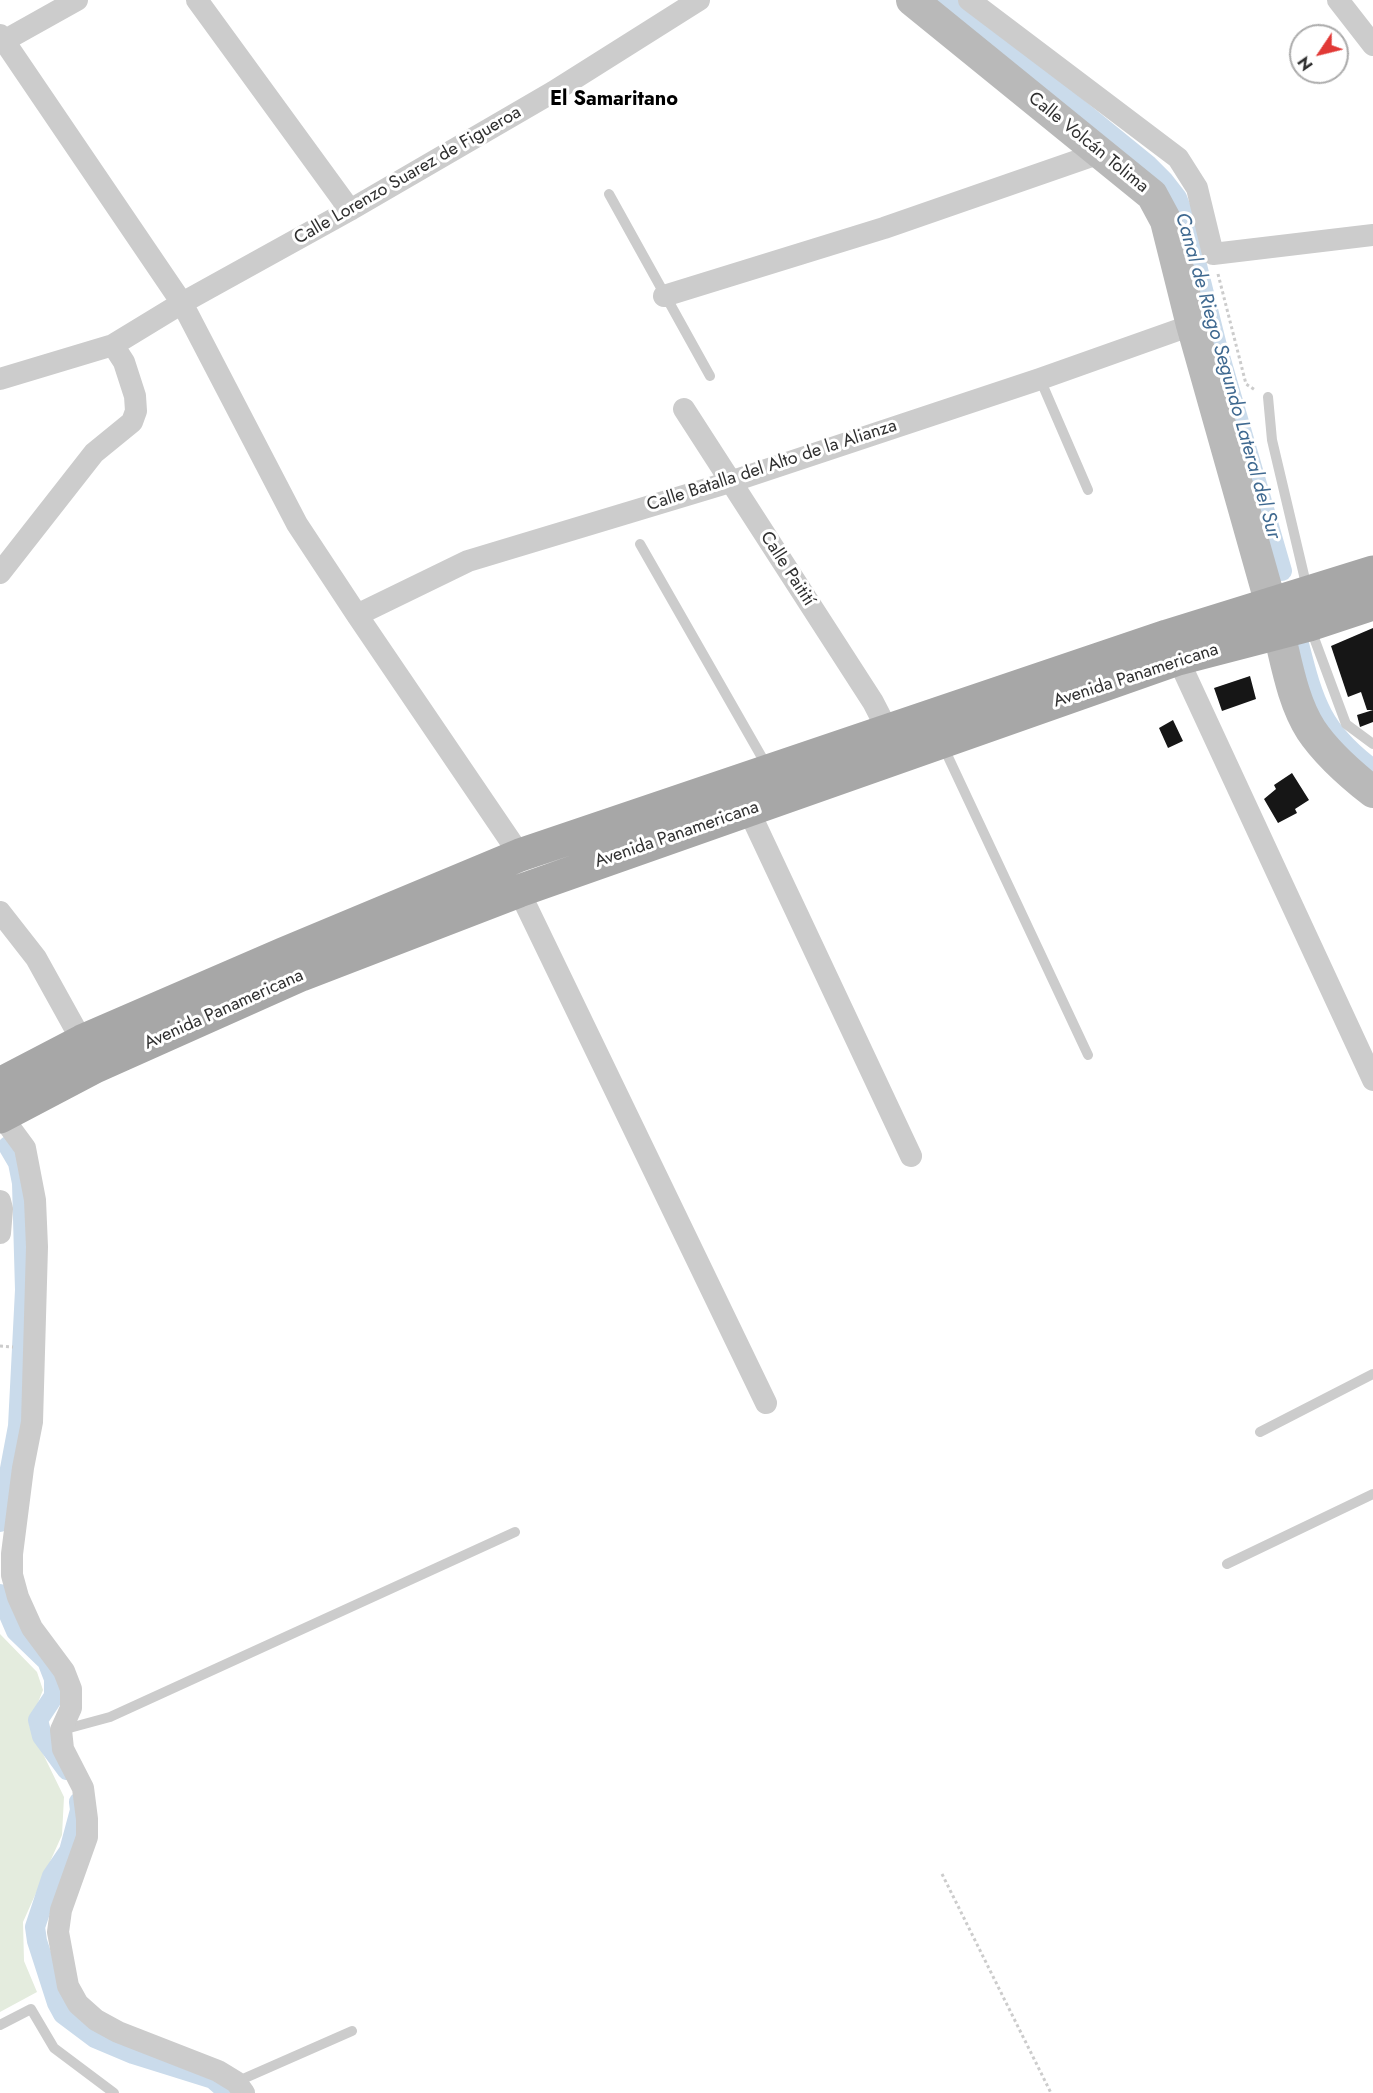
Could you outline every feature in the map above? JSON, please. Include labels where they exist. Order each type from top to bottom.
[{"type":"main road","name":"Avenida Panamericana","points":[[1,1116],[95,1067],[301,975],[519,891],[1178,659],[1298,612],[1373,572]]},
{"type":"main road","name":"Avenida Panamericana","points":[[0,1084],[82,1041],[520,855],[888,731],[1298,612],[1373,604]]},
{"type":"street","points":[[77,0],[1,40],[182,303],[297,524],[520,855]]},
{"type":"street","points":[[197,0],[350,210]]},
{"type":"street","name":"Calle Lorenzo Suarez de Figueroa","points":[[0,379],[113,345],[182,303],[350,210],[553,92],[699,0]]},
{"type":"street","name":"Calle Volcán Tolima","points":[[912,0],[1152,195],[1166,221],[1191,325],[1298,612],[1288,672],[1301,710],[1311,729],[1352,776],[1373,792]]},
{"type":"street","points":[[969,0],[1178,158],[1197,188],[1213,254],[1373,235]]},
{"type":"street","points":[[1338,0],[1373,45]]},
{"type":"street","points":[[664,296],[884,228],[1100,153]]},
{"type":"street","name":"Calle Batalla del Alto de la Alianza","points":[[357,615],[468,561],[730,482],[1040,379],[1191,325]]},
{"type":"street","points":[[0,573],[94,453],[132,422],[136,411],[135,396],[124,362],[113,345]]},
{"type":"street","name":"Calle Paitití","points":[[684,409],[873,702],[888,731]]},
{"type":"street","points":[[1178,659],[1373,1080]]},
{"type":"street","points":[[748,809],[911,1156]]},
{"type":"street","points":[[519,891],[766,1403]]},
{"type":"street","points":[[0,912],[36,958],[82,1041]]},
{"type":"street","points":[[1,1116],[25,1148],[28,1158],[35,1200],[37,1247],[32,1422],[23,1468],[12,1554],[12,1575],[18,1597],[33,1628],[64,1671],[71,1689],[71,1708],[61,1730],[63,1749],[83,1788],[87,1818],[87,1837],[60,1910],[58,1932],[68,1986],[78,2004],[96,2020],[118,2032],[219,2072],[240,2087]]},
{"type":"street","points":[[0,1201],[2,1209],[0,1233]]},
{"type":"lane","points":[[609,194],[710,376]]},
{"type":"lane","points":[[1040,379],[1088,489]]},
{"type":"lane","name":"Calle Volcán Tolima","points":[[1268,398],[1272,440],[1298,612],[1346,724],[1373,744]]},
{"type":"lane","points":[[640,544],[770,771]]},
{"type":"lane","points":[[942,743],[1088,1055]]},
{"type":"lane","points":[[1260,1432],[1373,1374]]},
{"type":"lane","points":[[1227,1564],[1373,1494]]},
{"type":"lane","points":[[61,1730],[110,1717],[515,1532]]},
{"type":"lane","points":[[0,2025],[31,2009],[54,2048],[114,2093]]},
{"type":"lane","points":[[240,2087],[352,2031]]},
{"type":"path","points":[[1213,254],[1246,384],[1268,398]]},
{"type":"path","points":[[942,1874],[1051,2093]]},
{"type":"shaded area","points":[[0,1634],[37,1672],[43,1690],[29,1725],[64,1797],[62,1835],[23,1922],[24,1961],[37,1992],[0,2012]]},
{"type":"building","points":[[1373,628],[1373,710],[1367,710],[1361,692],[1348,697],[1331,646]]},
{"type":"building","points":[[1250,676],[1256,699],[1222,711],[1214,688]]},
{"type":"building","points":[[1373,710],[1373,722],[1360,727],[1357,715]]},
{"type":"building","points":[[1173,720],[1183,741],[1168,748],[1159,728]]},
{"type":"building","points":[[1292,773],[1309,800],[1295,809],[1297,813],[1278,823],[1264,799],[1276,789],[1274,785]]},
{"type":"waterway","name":"Canal de Riego Segundo Lateral del Sur","points":[[945,0],[1148,165],[1177,198],[1186,221],[1217,346],[1282,571]]},
{"type":"waterway","name":"Canal de Riego Segundo Lateral del Sur","points":[[1299,644],[1322,714],[1342,742],[1373,769]]},
{"type":"waterway","points":[[0,1522],[18,1426],[25,1290],[22,1183],[18,1163],[8,1146]]},
{"type":"waterway","points":[[0,1594],[16,1631],[47,1661],[54,1679],[54,1696],[38,1720],[42,1736],[67,1770]]},
{"type":"waterway","points":[[79,1802],[80,1810],[69,1851],[52,1876],[35,1927],[37,1941],[57,2003],[63,2014],[95,2038],[133,2054],[213,2079],[229,2093]]},
{"type":"district","name":"El Samaritano","points":[[614,100]]}]
